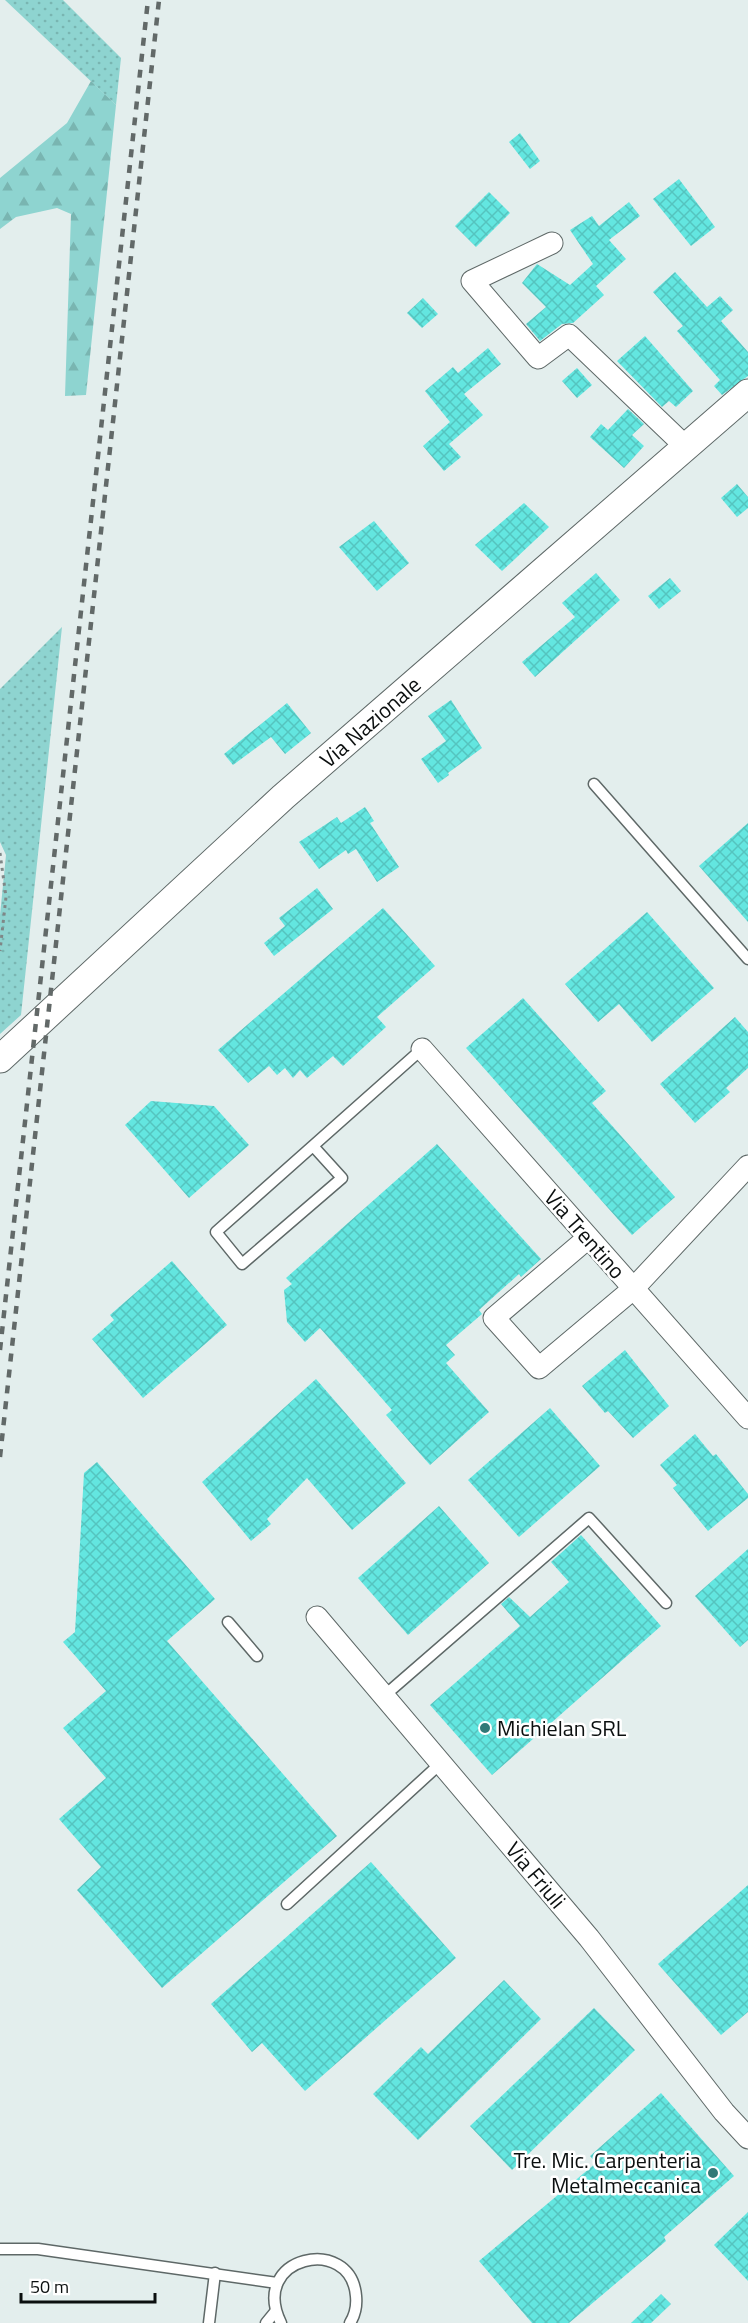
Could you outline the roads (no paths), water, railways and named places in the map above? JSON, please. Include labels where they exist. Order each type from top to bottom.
[{"type":"street","points":[[552,243],[472,281],[538,358],[569,335],[686,447]]},
{"type":"street","name":"Via Nazionale","points":[[0,1059],[283,797],[748,393]]},
{"type":"street","name":"Via Trentino","points":[[422,1049],[748,1418]]},
{"type":"street","points":[[588,1238],[494,1318],[539,1368],[633,1289],[748,1166]]},
{"type":"street","name":"Via Friuli","points":[[317,1617],[589,1938],[724,2112],[748,2138]]},
{"type":"lane","points":[[594,784],[748,958]]},
{"type":"lane","points":[[313,1146],[342,1178],[242,1264],[216,1232],[422,1049]]},
{"type":"lane","points":[[384,1696],[590,1518],[666,1603]]},
{"type":"lane","points":[[228,1622],[257,1656]]},
{"type":"lane","points":[[287,1904],[441,1763]]},
{"type":"lane","points":[[0,2249],[38,2249],[277,2283]]},
{"type":"lane","points":[[281,2323],[275,2312],[274,2302],[277,2283],[297,2262],[319,2259],[339,2266],[349,2276],[356,2290],[357,2304],[350,2323]]},
{"type":"lane","points":[[208,2323],[214,2273]]},
{"type":"lane","points":[[266,2323],[275,2312]]},
{"type":"railway","points":[[0,1350],[148,0]]},
{"type":"railway","points":[[0,1457],[159,0]]},
{"type":"place","name":"Michielan SRL","points":[[485,1728]]},
{"type":"place","name":"Tre. Mic. Carpenteria Metalmeccanica","points":[[713,2173]]}]
